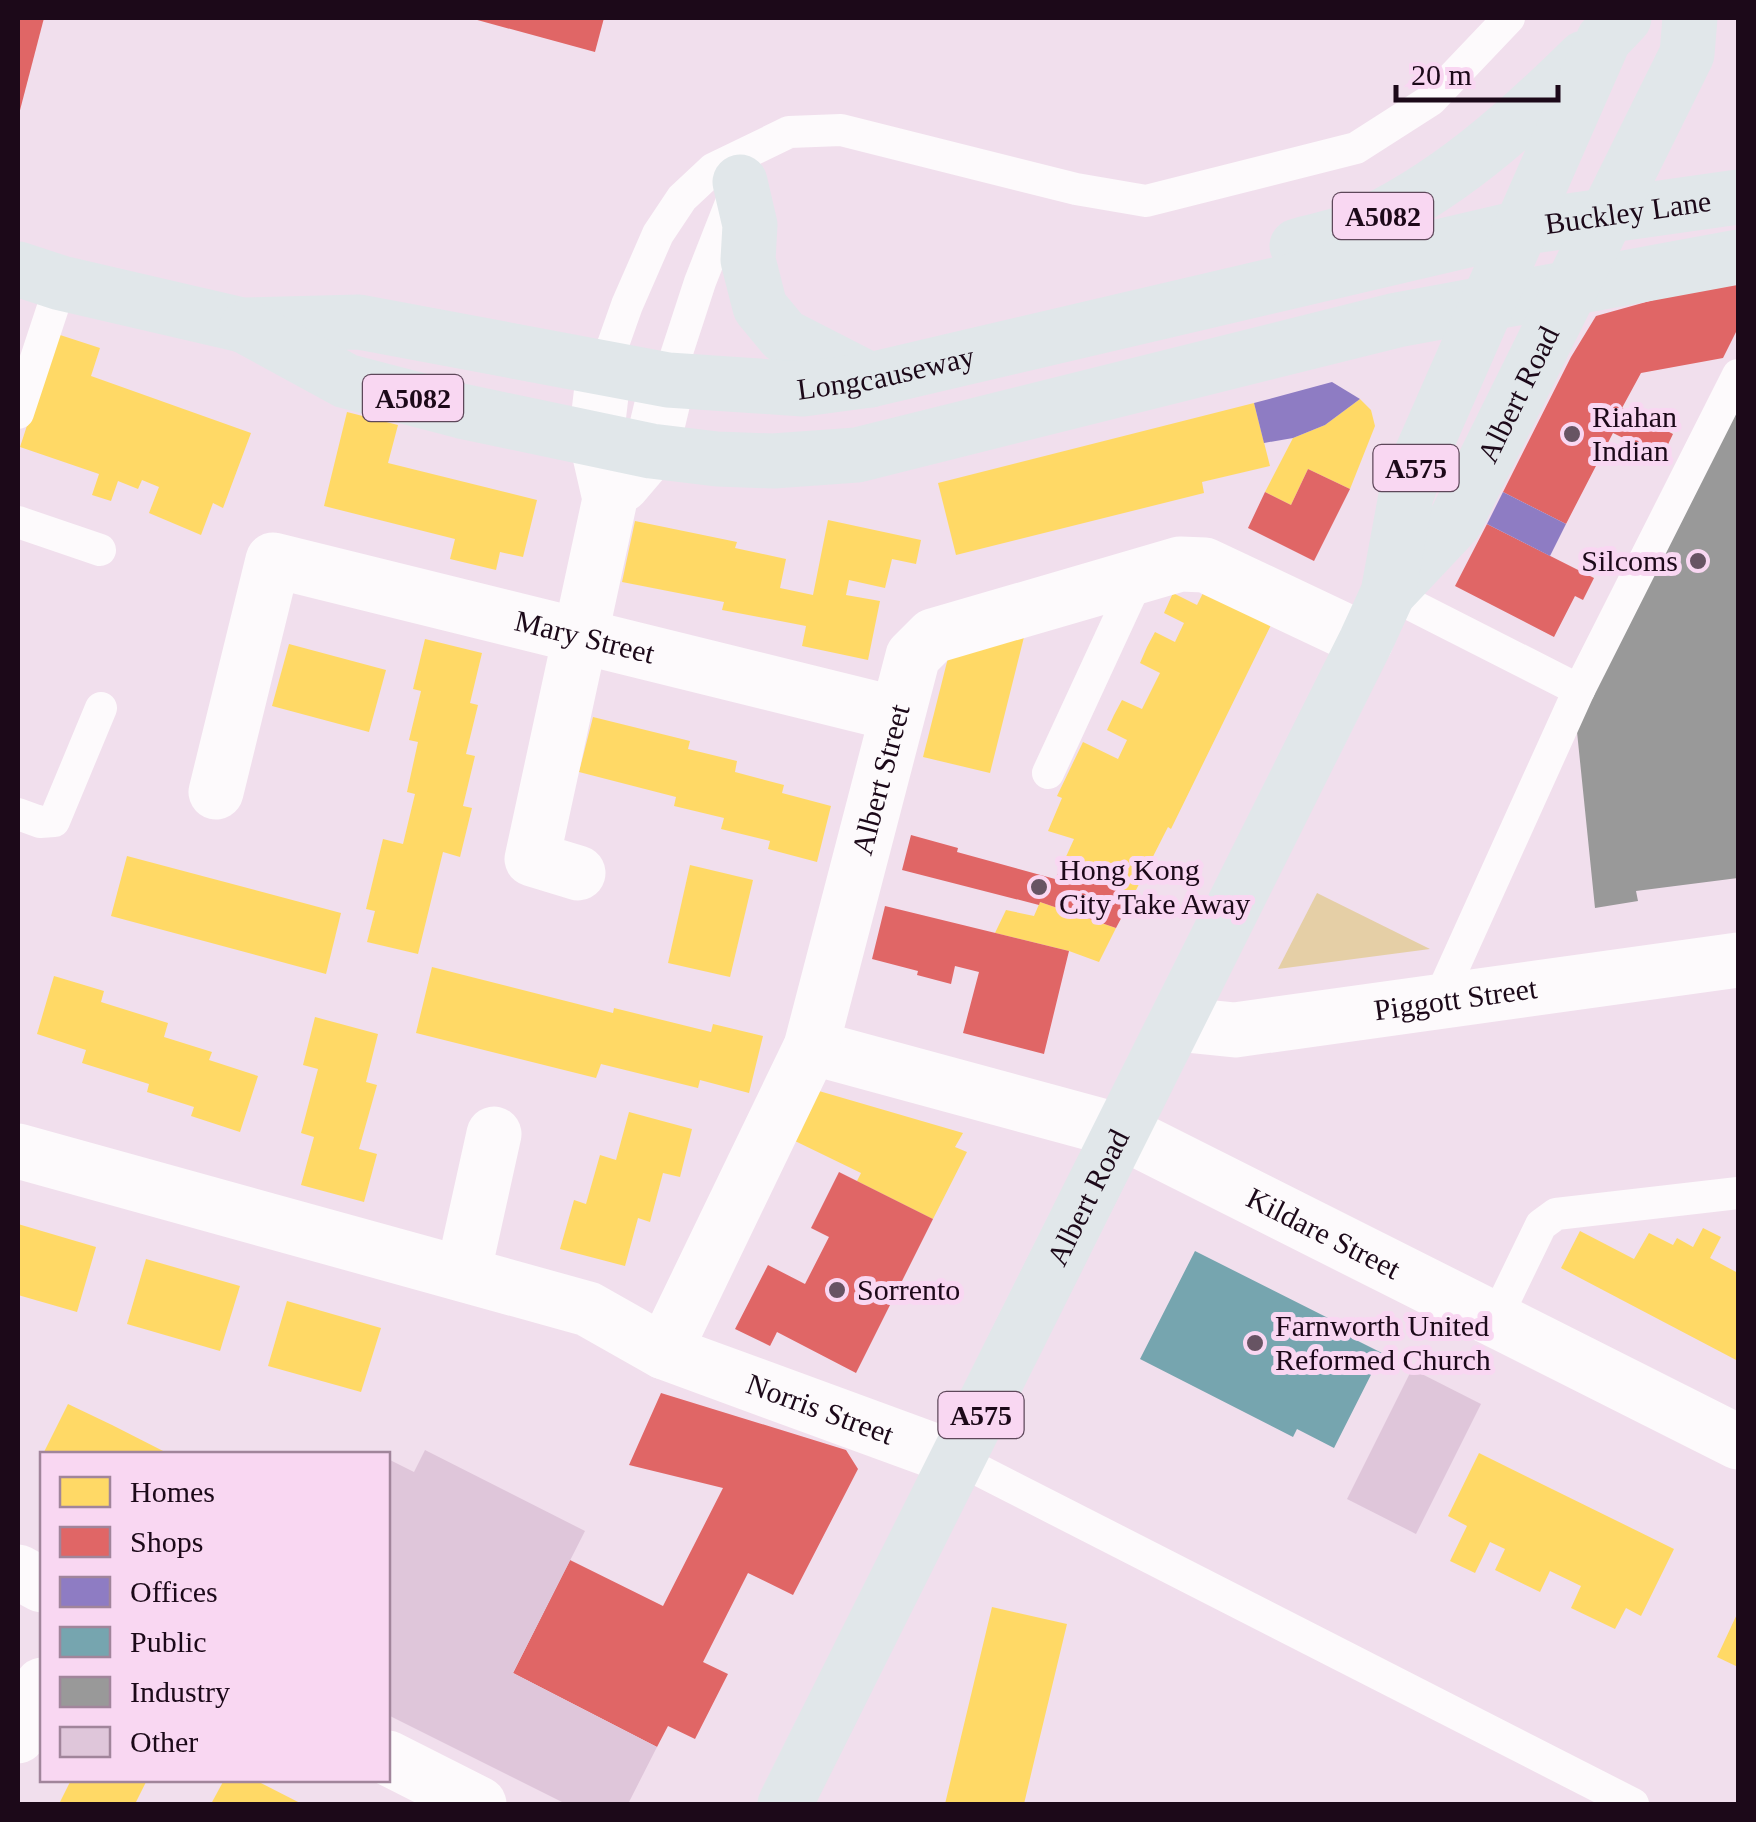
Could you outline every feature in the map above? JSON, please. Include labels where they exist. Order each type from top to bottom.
[{"type":"main road","name":"A575","points":[[1572,289],[1687,54],[1690,18]]},
{"type":"main road","name":"A575","points":[[1478,325],[1519,228],[1614,28]]},
{"type":"main road","name":"A5082","points":[[1120,322],[1208,273],[1352,231],[1422,194],[1491,146],[1614,28]]},
{"type":"main road","points":[[746,165],[748,260],[760,307],[784,336],[870,380]]},
{"type":"main road","name":"Buckley Lane","points":[[1519,228],[1738,197]]},
{"type":"main road","name":"Longcauseway","points":[[242,325],[359,322],[668,380],[803,389],[870,380],[1519,228]]},
{"type":"main road","name":"Buckley Lane","points":[[1478,325],[1572,289],[1738,256]]},
{"type":"main road","name":"Longcauseway","points":[[39,276],[242,325],[346,381],[461,411],[650,451],[773,461],[856,455],[1397,320],[1478,325]]},
{"type":"main road","name":"Albert Road","points":[[1377,617],[1455,522],[1572,289]]},
{"type":"main road","points":[[1120,322],[1219,325],[1330,309],[1397,320]]},
{"type":"main road","points":[[1478,325],[1510,416]]},
{"type":"main road","name":"Albert Road","points":[[785,1804],[1377,617],[1406,496],[1478,325]]},
{"type":"street","points":[[578,873],[532,859],[610,499],[596,438],[604,370]]},
{"type":"street","points":[[610,499],[650,451],[668,380]]},
{"type":"street","name":"Mary Street","points":[[216,792],[274,560],[896,714]]},
{"type":"street","name":"Albert Street","points":[[664,1352],[810,1047],[913,656],[933,636],[1180,564],[1205,565],[1377,617]]},
{"type":"street","name":"Piggott Street","points":[[1176,1024],[1234,1030],[1738,960]]},
{"type":"street","name":"Kildare Street","points":[[810,1047],[1120,1131],[1738,1442]]},
{"type":"street","points":[[463,1274],[494,1134]]},
{"type":"street","name":"Norris Street","points":[[18,1151],[588,1309],[664,1352],[959,1460]]},
{"type":"street","points":[[18,1572],[40,1584]]},
{"type":"street","points":[[18,1736],[40,1689]]},
{"type":"street","points":[[390,1759],[479,1804]]},
{"type":"lane","points":[[604,370],[652,248],[682,198],[713,169],[746,165],[789,132],[841,130],[1076,189],[1146,201],[1356,148],[1431,100],[1508,18]]},
{"type":"lane","points":[[668,380],[700,282],[746,165]]},
{"type":"lane","points":[[18,413],[39,276]]},
{"type":"lane","points":[[1437,1004],[1579,690],[1738,375]]},
{"type":"lane","points":[[18,522],[100,550]]},
{"type":"lane","points":[[1048,773],[1140,576]]},
{"type":"lane","points":[[1377,617],[1579,690]]},
{"type":"lane","points":[[18,814],[40,822],[54,821],[100,708]]},
{"type":"lane","points":[[1495,1320],[1541,1226],[1556,1214],[1738,1193]]},
{"type":"lane","name":"Norris Street","points":[[959,1460],[1633,1804]]},
{"type":"shaded area","points":[[1317,893],[1430,949],[1278,969]]},
{"type":"building: Homes","points":[[57,334],[100,348],[91,376],[251,433],[223,508],[213,503],[201,535],[149,513],[159,487],[142,480],[138,489],[118,481],[111,501],[92,495],[99,474],[20,447]]},
{"type":"building: Homes","points":[[1360,399],[1371,410],[1375,426],[1350,489],[1308,469],[1291,505],[1265,492],[1293,438],[1325,425]]},
{"type":"building: Homes","points":[[1254,403],[1270,466],[1202,482],[1204,493],[956,555],[938,483]]},
{"type":"building: Homes","points":[[347,412],[398,425],[388,463],[537,500],[523,557],[500,552],[496,570],[450,559],[455,539],[324,506]]},
{"type":"building: Homes","points":[[828,520],[921,540],[916,564],[892,559],[885,588],[849,580],[846,595],[880,601],[868,660],[802,646],[806,626],[722,610],[724,602],[622,582],[635,521],[737,542],[735,548],[786,559],[780,588],[813,595]]},
{"type":"building: Homes","points":[[1205,589],[1272,623],[1171,829],[1168,827],[1134,894],[1060,870],[1074,839],[1048,831],[1062,798],[1057,796],[1083,742],[1118,759],[1127,740],[1107,730],[1114,715],[1122,700],[1142,709],[1160,673],[1140,663],[1147,647],[1155,632],[1175,642],[1184,623],[1164,613],[1173,593],[1197,605]]},
{"type":"building: Homes","points":[[1026,629],[990,773],[923,757],[950,650]]},
{"type":"building: Homes","points":[[425,639],[482,653],[470,703],[478,705],[466,754],[475,756],[463,806],[472,808],[460,857],[443,852],[418,954],[367,942],[375,911],[366,909],[383,839],[403,844],[415,794],[407,792],[418,742],[409,740],[421,691],[413,689]]},
{"type":"building: Homes","points":[[289,644],[386,670],[369,732],[272,706]]},
{"type":"building: Homes","points":[[593,717],[690,741],[688,749],[737,761],[735,772],[784,785],[782,793],[831,806],[817,862],[768,849],[770,841],[721,829],[724,818],[674,806],[676,797],[579,772]]},
{"type":"building: Homes","points":[[127,856],[341,913],[326,974],[111,916]]},
{"type":"building: Homes","points":[[690,865],[753,880],[730,977],[668,963]]},
{"type":"building: Homes","points":[[1040,902],[1116,928],[1099,962],[995,933],[1006,910],[1034,916]]},
{"type":"building: Homes","points":[[432,967],[613,1013],[614,1008],[711,1032],[713,1024],[763,1036],[749,1093],[700,1080],[698,1088],[601,1064],[596,1078],[416,1033]]},
{"type":"building: Homes","points":[[54,976],[104,991],[101,1002],[168,1023],[164,1037],[212,1052],[209,1060],[258,1076],[240,1132],[191,1116],[194,1107],[147,1092],[149,1084],[82,1063],[86,1050],[37,1034]]},
{"type":"building: Homes","points":[[315,1017],[378,1034],[366,1082],[377,1085],[359,1149],[377,1154],[364,1202],[301,1185],[314,1137],[301,1133],[318,1069],[303,1065]]},
{"type":"building: Homes","points":[[819,1091],[963,1133],[955,1147],[967,1152],[933,1219],[857,1181],[861,1173],[795,1141]]},
{"type":"building: Homes","points":[[629,1112],[692,1129],[680,1177],[663,1173],[650,1222],[638,1218],[625,1266],[560,1249],[574,1200],[586,1204],[600,1155],[616,1160]]},
{"type":"building: Homes","points":[[18,1224],[96,1247],[77,1312],[18,1295]]},
{"type":"building: Homes","points":[[1703,1228],[1721,1237],[1710,1258],[1738,1273],[1738,1361],[1561,1268],[1580,1231],[1634,1259],[1649,1233],[1673,1245],[1677,1238],[1693,1247]]},
{"type":"building: Homes","points":[[146,1259],[240,1286],[220,1351],[127,1324]]},
{"type":"building: Homes","points":[[287,1301],[381,1328],[361,1392],[268,1366]]},
{"type":"building: Homes","points":[[68,1404],[165,1452],[44,1452]]},
{"type":"building: Homes","points":[[1479,1453],[1674,1549],[1641,1616],[1626,1608],[1615,1629],[1571,1608],[1581,1586],[1550,1571],[1540,1592],[1495,1570],[1505,1549],[1490,1542],[1475,1573],[1450,1561],[1467,1526],[1448,1516]]},
{"type":"building: Homes","points":[[992,1607],[1067,1624],[1024,1804],[945,1804]]},
{"type":"building: Homes","points":[[1738,1612],[1738,1667],[1717,1657]]},
{"type":"building: Homes","points":[[70,1782],[146,1782],[135,1804],[59,1804]]},
{"type":"building: Homes","points":[[223,1782],[259,1782],[302,1804],[211,1804]]},
{"type":"building: Shops","points":[[18,18],[44,18],[19,114],[18,114]]},
{"type":"building: Shops","points":[[470,18],[604,18],[595,52]]},
{"type":"building: Shops","points":[[1738,284],[1738,328],[1723,358],[1641,373],[1622,408],[1673,434],[1662,457],[1613,433],[1566,524],[1503,492],[1596,316],[1657,299]]},
{"type":"building: Shops","points":[[1308,469],[1350,489],[1314,561],[1248,528],[1265,492],[1291,505]]},
{"type":"building: Shops","points":[[1487,524],[1594,578],[1583,600],[1575,596],[1554,637],[1455,586]]},
{"type":"building: Shops","name":"Hong Kong City Take Away","points":[[911,835],[1055,879],[1060,870],[1134,894],[1116,928],[1040,902],[1039,905],[902,870]]},
{"type":"building: Shops","points":[[885,906],[1069,951],[1044,1054],[963,1033],[979,972],[955,966],[951,984],[872,959]]},
{"type":"building: Shops","points":[[839,1172],[933,1219],[856,1373],[777,1332],[770,1346],[735,1329],[768,1265],[805,1284],[829,1237],[811,1228]]},
{"type":"building: Shops","points":[[661,1393],[846,1450],[858,1469],[793,1595],[748,1573],[703,1662],[728,1674],[695,1739],[668,1726],[657,1747],[513,1673],[570,1560],[663,1606],[723,1488],[629,1465]]},
{"type":"building: Offices","points":[[1332,382],[1360,399],[1325,425],[1293,438],[1264,443],[1254,403]]},
{"type":"building: Offices","points":[[1503,492],[1566,524],[1550,556],[1487,524]]},
{"type":"building: Public","name":"Farnworth United Reformed Church","points":[[1195,1251],[1346,1327],[1342,1333],[1382,1353],[1334,1448],[1297,1429],[1293,1437],[1140,1359]]},
{"type":"building: Industry","name":"Silcoms","points":[[1738,400],[1738,878],[1636,891],[1638,901],[1595,908],[1576,722]]},
{"type":"building: Other","points":[[1412,1369],[1481,1404],[1416,1534],[1347,1499]]},
{"type":"building: Other","points":[[425,1450],[585,1531],[513,1673],[657,1747],[628,1804],[566,1804],[390,1716],[390,1460],[414,1472]]},
{"type":"place","name":"Riahan Indian","points":[[1572,434]]},
{"type":"place","name":"Silcoms","points":[[1698,561]]},
{"type":"place","name":"Hong Kong City Take Away","points":[[1039,887]]},
{"type":"place","name":"Sorrento","points":[[837,1290]]},
{"type":"place","name":"Farnworth United Reformed Church","points":[[1255,1343]]}]
